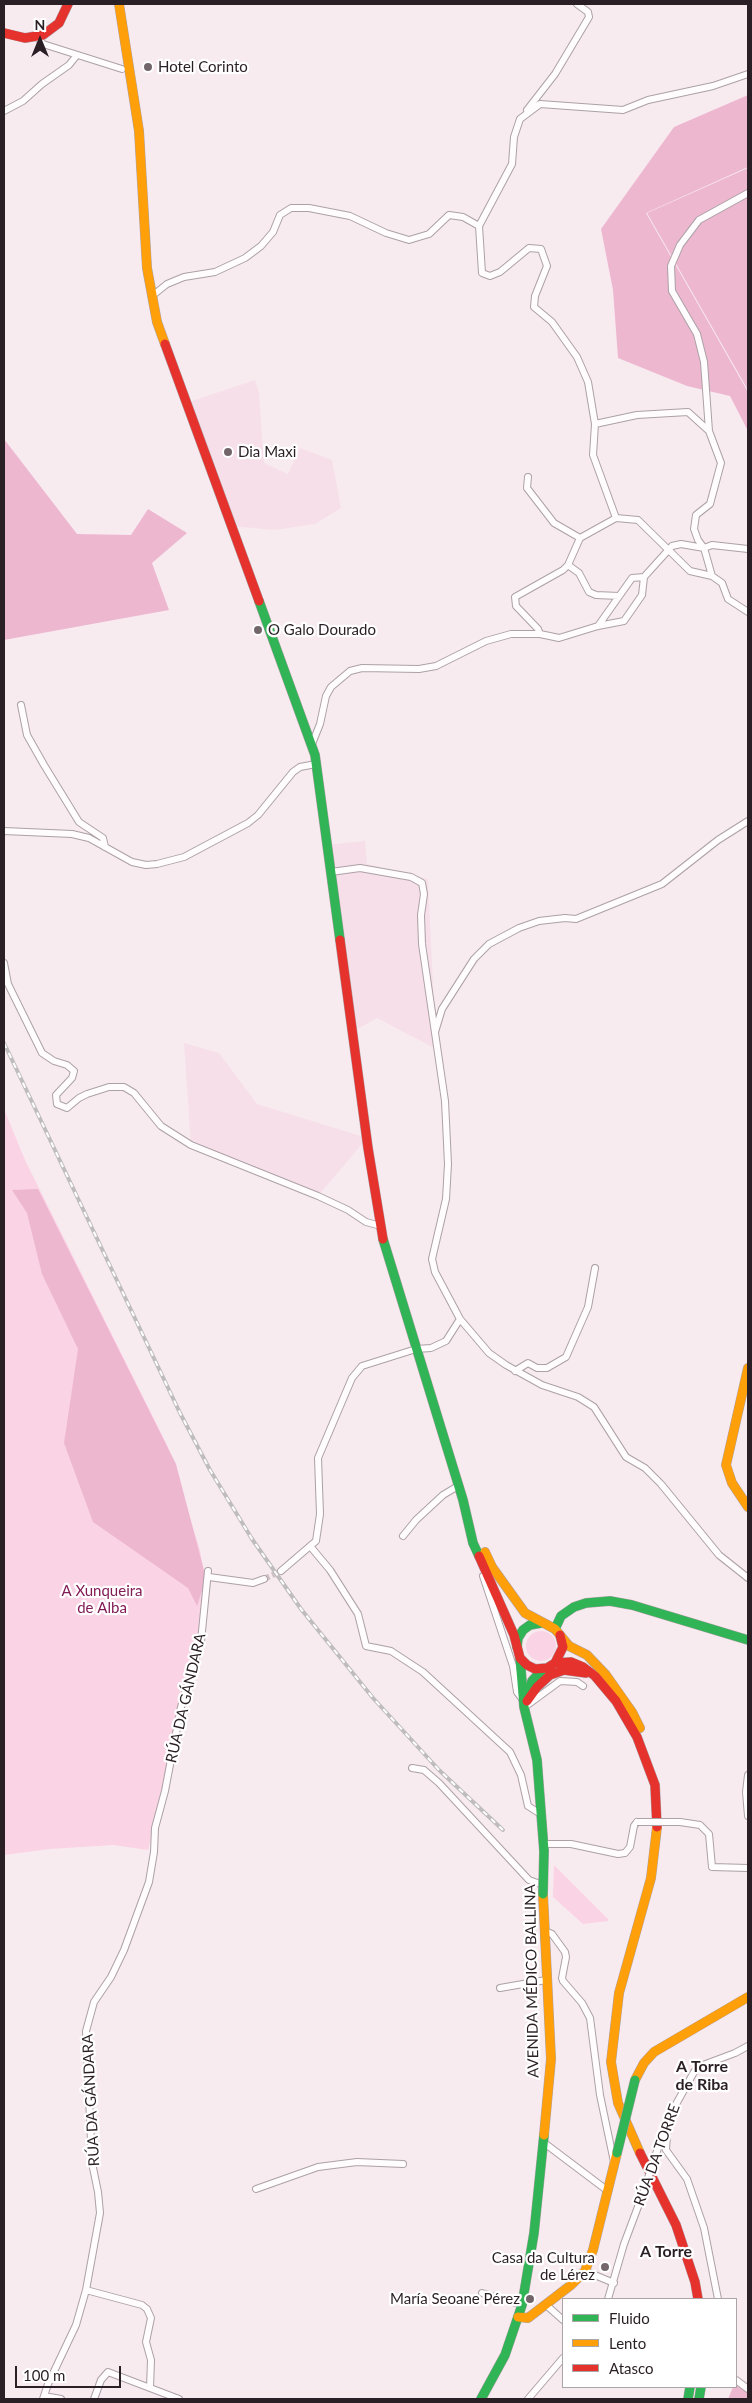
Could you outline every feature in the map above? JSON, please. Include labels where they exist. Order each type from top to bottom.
[{"type":"main road","points":[[4,33],[17,37],[37,37],[55,28],[62,19],[68,4]]},
{"type":"main road","points":[[119,4],[126,70],[138,131],[147,268],[157,322],[311,745],[316,764],[367,1143],[381,1226],[473,1542],[514,1636],[520,1658],[527,1665],[543,1669]]},
{"type":"main road","points":[[124,4],[126,70]]},
{"type":"main road","points":[[748,1368],[726,1464],[732,1483],[748,1507]]},
{"type":"main road","points":[[462,1500],[492,1566],[525,1613],[557,1632],[569,1646],[587,1655],[606,1674],[632,1712],[643,1735],[655,1786],[658,1820],[653,1870],[619,1993],[611,2062],[613,2085],[631,2136],[662,2201],[676,2225],[695,2282],[698,2298]]},
{"type":"main road","points":[[555,1663],[563,1648],[557,1632],[561,1616],[574,1607],[598,1601],[632,1605],[748,1640]]},
{"type":"main road","points":[[516,1647],[518,1638],[523,1630],[530,1625],[541,1623]]},
{"type":"main road","name":"AVENIDA MÉDICO BALLINA","points":[[480,2399],[505,2355],[522,2305],[534,2233],[551,2060],[546,1980],[542,1815],[537,1760],[527,1716],[520,1658]]},
{"type":"main road","points":[[526,1702],[532,1680],[543,1669],[555,1663],[571,1662],[583,1667],[595,1676],[616,1701],[637,1736],[655,1786]]},
{"type":"main road","points":[[526,1702],[537,1687],[550,1675],[564,1670],[595,1676]]},
{"type":"main road","points":[[518,2317],[528,2318],[571,2285],[585,2270],[593,2250],[635,2080],[644,2063],[654,2052],[748,1997]]},
{"type":"main road","points":[[662,2201],[679,2252],[690,2298]]},
{"type":"street","points":[[578,4],[588,12],[589,17],[555,74],[520,119],[514,137],[512,164],[479,226],[482,272],[490,276],[500,272],[529,248],[541,249],[547,266],[535,296],[534,307],[552,322],[577,357],[588,382],[595,424],[593,455],[616,518]]},
{"type":"street","points":[[37,37],[43,44],[126,70]]},
{"type":"street","points":[[4,111],[23,101],[42,84],[64,69],[77,55]]},
{"type":"street","points":[[520,119],[540,104],[623,110],[648,100],[713,86],[748,74]]},
{"type":"street","points":[[712,576],[704,548],[694,530],[696,515],[710,504],[721,462],[709,432],[704,362],[697,334],[672,291],[671,266],[680,245],[698,220],[748,193]]},
{"type":"street","points":[[151,297],[166,284],[184,277],[215,272],[245,258],[262,246],[273,232],[280,215],[291,208],[309,208],[350,216],[386,234],[409,240],[429,234],[449,215],[462,217],[479,226]]},
{"type":"street","points":[[595,424],[637,415],[688,412],[709,432]]},
{"type":"street","points":[[528,477],[527,488],[554,523],[580,538]]},
{"type":"street","points":[[540,634],[538,629],[516,606],[515,597],[563,570],[568,564],[580,538],[616,518],[638,520],[690,571],[712,576],[722,583],[728,599],[748,612]]},
{"type":"street","points":[[311,745],[320,724],[326,696],[331,687],[350,671],[362,668],[419,669],[436,666],[486,641],[511,634],[540,634],[560,638],[598,626],[624,621],[642,595],[644,578],[667,550],[681,544],[704,548],[712,544],[748,549]]},
{"type":"street","points":[[568,564],[579,572],[589,592],[596,595],[620,596]]},
{"type":"street","points":[[598,626],[632,578],[644,578]]},
{"type":"street","points":[[21,705],[27,736],[79,822],[87,830],[101,836],[105,846]]},
{"type":"street","points":[[4,831],[72,834],[89,838],[132,862],[146,865],[184,857],[248,823],[258,815],[293,772],[300,767],[316,764]]},
{"type":"street","points":[[435,1032],[442,1009],[474,959],[489,944],[519,928],[539,921],[565,918],[576,919],[662,884],[718,840],[748,821]]},
{"type":"street","points":[[331,872],[360,868],[411,877],[422,883],[424,894],[421,915],[422,944],[445,1101],[448,1172],[446,1199],[432,1259],[435,1272],[460,1319],[488,1353],[542,1385],[578,1397],[594,1407],[626,1457],[644,1468],[661,1484],[719,1556],[748,1578]]},
{"type":"street","points":[[4,963],[8,984],[42,1053],[54,1061],[73,1068],[74,1074],[72,1078],[55,1098],[57,1104],[67,1108],[79,1098],[88,1094],[109,1087],[124,1087],[134,1093],[161,1126],[191,1145],[318,1196],[348,1210],[366,1222],[381,1226]]},
{"type":"street","points":[[515,1370],[528,1363],[537,1368],[547,1368],[566,1357],[588,1307],[595,1268]]},
{"type":"street","points":[[281,1572],[316,1541],[320,1514],[318,1458],[352,1378],[362,1366],[416,1349],[431,1348],[446,1342],[460,1319]]},
{"type":"street","points":[[403,1536],[416,1520],[443,1495],[458,1486]]},
{"type":"street","points":[[310,1546],[330,1570],[358,1614],[366,1646],[390,1651],[423,1672],[510,1752],[521,1774],[528,1806],[542,1815]]},
{"type":"street","points":[[484,1570],[482,1579],[513,1666],[516,1692],[526,1702],[560,1682],[577,1682],[583,1686]]},
{"type":"street","name":"RÚA DA GÁNDARA","points":[[44,2398],[76,2325],[86,2290],[100,2203],[92,2163],[86,2031],[94,2002],[111,1977],[122,1955],[146,1891],[153,1859],[155,1828],[165,1791],[181,1707],[201,1640],[204,1594],[208,1574],[253,1583],[264,1579]]},
{"type":"street","points":[[412,1768],[424,1770],[440,1783],[529,1880],[543,1890]]},
{"type":"street","points":[[748,1776],[746,1797],[748,1816]]},
{"type":"street","points":[[544,1848],[571,1844],[618,1854],[625,1852],[630,1847],[634,1826],[637,1822],[680,1822],[700,1825],[709,1834],[712,1867],[748,1868]]},
{"type":"street","points":[[545,1931],[552,1934],[565,1952],[563,1981],[582,2003],[590,2018],[600,2095],[614,2163]]},
{"type":"street","points":[[500,1988],[546,1980]]},
{"type":"street","name":"RÚA DA TORRE","points":[[608,2298],[624,2244],[668,2120],[694,2072],[703,2065],[735,2054],[748,2046]]},
{"type":"street","points":[[668,2120],[666,2150],[687,2179],[704,2228],[718,2298]]},
{"type":"street","points":[[543,2142],[608,2191]]},
{"type":"street","points":[[256,2189],[318,2167],[356,2162],[403,2164]]},
{"type":"street","points":[[585,2270],[614,2283]]},
{"type":"street","points":[[86,2290],[142,2305],[147,2309],[151,2318],[146,2342],[150,2360],[150,2388]]},
{"type":"street","points":[[482,2293],[522,2305]]},
{"type":"street","points":[[545,2304],[562,2319]]},
{"type":"street","points":[[530,2398],[562,2359]]},
{"type":"street","points":[[94,2399],[101,2380],[108,2372],[179,2399]]},
{"type":"street","points":[[737,2381],[748,2389]]},
{"type":"street","points":[[44,2398],[61,2399]]},
{"type":"shaded area","points":[[748,95],[748,167],[646,213],[748,392],[748,431],[730,396],[687,386],[618,358],[613,290],[601,229],[674,127]]},
{"type":"shaded area","points":[[748,168],[748,390],[647,213]]},
{"type":"shaded area","points":[[255,380],[259,393],[264,463],[288,474],[300,448],[332,460],[341,508],[315,524],[275,530],[232,526],[186,403]]},
{"type":"shaded area","points":[[4,439],[77,534],[131,535],[148,509],[187,533],[152,563],[169,610],[4,640]]},
{"type":"shaded area","points":[[365,841],[367,864],[428,879],[436,1049],[377,1018],[352,1032],[327,845]]},
{"type":"shaded area","points":[[184,1043],[219,1053],[257,1104],[367,1138],[318,1196],[191,1145]]},
{"type":"shaded area","points":[[38,1189],[176,1464],[206,1578],[197,1606],[188,1588],[93,1522],[64,1443],[78,1349],[42,1274],[27,1213],[12,1190]]},
{"type":"shaded area","points":[[737,2381],[748,2389],[748,2399],[728,2399],[733,2388],[737,2388]]},
{"type":"green space","name":"A Xunqueira de Alba","points":[[4,1109],[25,1160],[168,1447],[200,1550],[205,1581],[196,1657],[148,1850],[113,1845],[50,1849],[4,1855]]},
{"type":"green space","points":[[541,1631],[547,1632],[555,1640],[555,1652],[547,1660],[541,1661],[535,1660],[527,1652],[526,1646],[527,1640],[535,1632]]},
{"type":"green space","points":[[554,1865],[608,1921],[583,1924],[553,1897]]},
{"type":"tunnel","points":[[264,1579],[281,1571]]},
{"type":"railway","points":[[4,1043],[180,1413],[210,1470],[252,1539],[301,1609],[373,1698],[439,1770],[503,1830]]},
{"type":"traffic: fast","points":[[259,601],[315,755],[340,940]]},
{"type":"traffic: fast","points":[[383,1239],[463,1500],[473,1543],[479,1556]]},
{"type":"traffic: fast","points":[[555,1629],[561,1616],[574,1607],[586,1603],[610,1601],[632,1605],[748,1640]]},
{"type":"traffic: fast","points":[[517,1647],[518,1638],[523,1630],[530,1625],[541,1623]]},
{"type":"traffic: fast","points":[[520,1658],[524,1707],[537,1760],[544,1851]]},
{"type":"traffic: fast","points":[[528,1696],[532,1681],[543,1669]]},
{"type":"traffic: fast","points":[[543,1894],[544,1851]]},
{"type":"traffic: fast","points":[[617,2153],[635,2080]]},
{"type":"traffic: fast","points":[[481,2399],[505,2355],[522,2305],[534,2233],[544,2135]]},
{"type":"traffic: fast","points":[[688,2399],[690,2388]]},
{"type":"traffic: fast","points":[[699,2399],[701,2388]]},
{"type":"traffic: slow","points":[[119,4],[139,131],[147,268],[157,322],[165,344]]},
{"type":"traffic: slow","points":[[748,1368],[726,1465],[732,1483],[748,1507]]},
{"type":"traffic: slow","points":[[485,1552],[492,1567],[525,1613],[555,1629],[569,1646],[587,1655],[606,1675],[632,1712],[640,1728]]},
{"type":"traffic: slow","points":[[640,2153],[618,2103],[611,2062],[619,1993],[651,1878],[657,1827]]},
{"type":"traffic: slow","points":[[543,1894],[551,2059],[544,2135]]},
{"type":"traffic: slow","points":[[635,2080],[644,2063],[654,2052],[748,1997]]},
{"type":"traffic: slow","points":[[518,2317],[528,2318],[571,2285],[585,2271],[593,2250],[617,2153]]},
{"type":"traffic: jam","points":[[4,33],[25,38],[43,35],[59,23],[68,4]]},
{"type":"traffic: jam","points":[[165,344],[259,601]]},
{"type":"traffic: jam","points":[[340,940],[368,1148],[383,1239]]},
{"type":"traffic: jam","points":[[479,1556],[514,1635],[520,1658],[527,1665],[535,1669],[547,1668],[555,1663],[563,1647],[560,1635]]},
{"type":"traffic: jam","points":[[555,1663],[571,1662],[583,1667],[595,1676],[616,1701],[637,1737],[655,1785],[657,1827]]},
{"type":"traffic: jam","points":[[527,1701],[537,1687],[550,1675],[564,1670],[586,1673]]},
{"type":"traffic: jam","points":[[640,2153],[676,2225],[695,2282],[698,2298]]},
{"type":"place","name":"Hotel Corinto","points":[[148,67]]},
{"type":"place","name":"Dia Maxi","points":[[228,452]]},
{"type":"place","name":"O Galo Dourado","points":[[258,630]]},
{"type":"place","name":"Casa da Cultura de Lérez","points":[[605,2267]]},
{"type":"place","name":"María Seoane Pérez","points":[[530,2299]]},
{"type":"district","name":"A Torre de Riba","points":[[702,2076]]},
{"type":"district","name":"A Torre","points":[[666,2252]]}]
